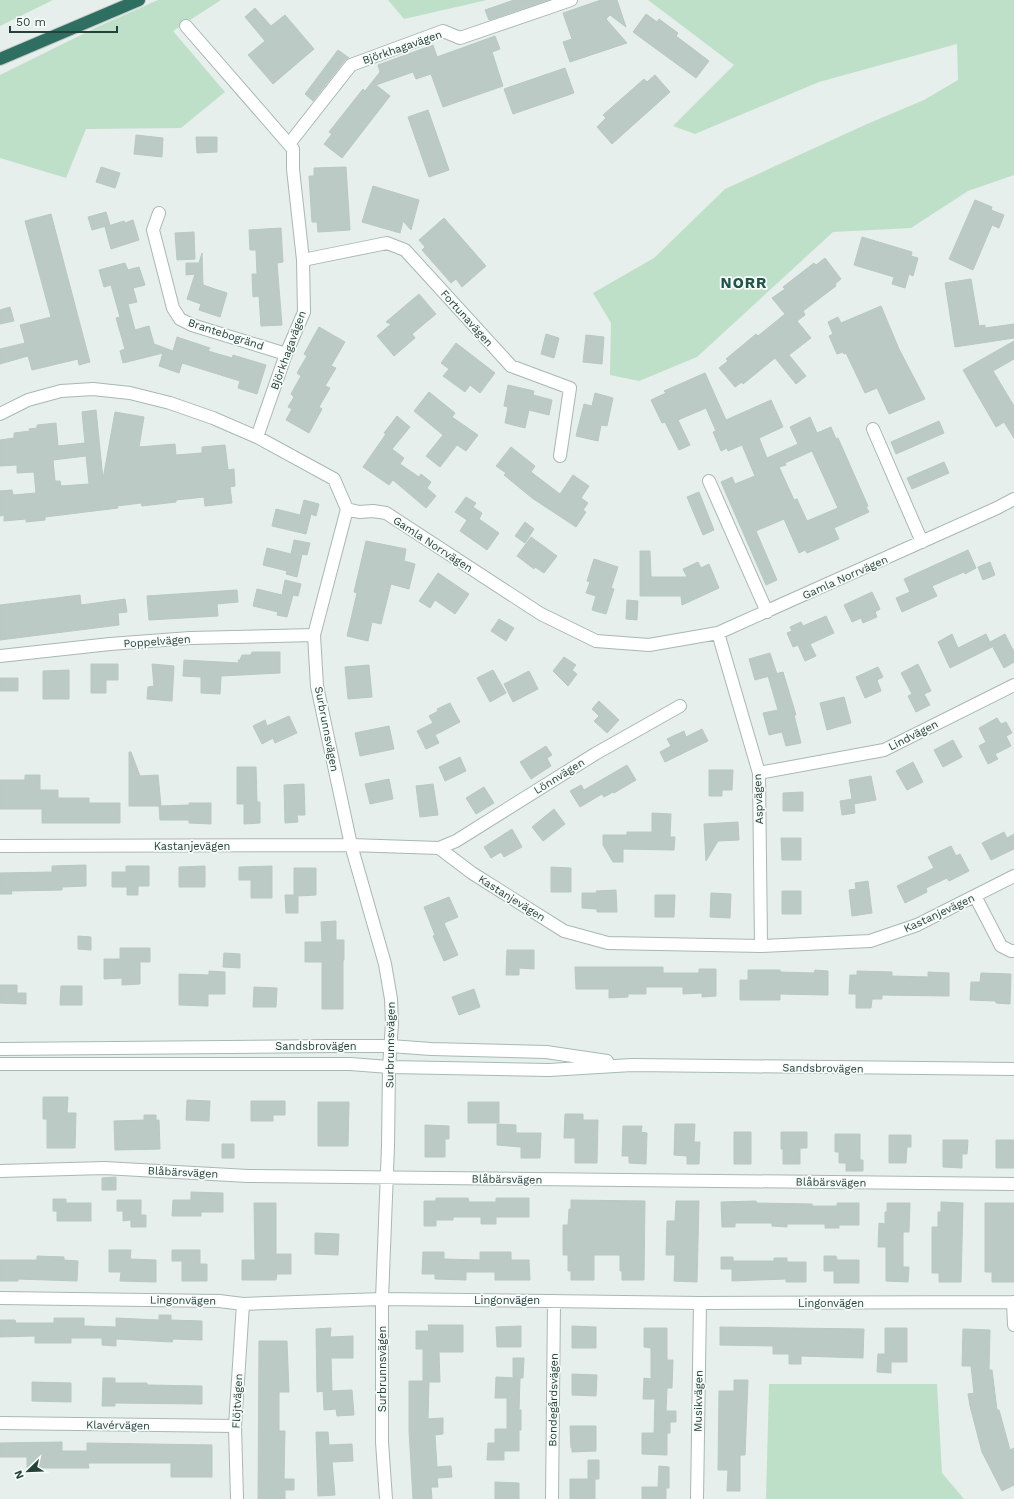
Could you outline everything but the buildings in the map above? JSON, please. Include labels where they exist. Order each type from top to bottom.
[{"type":"highway","points":[[0,59],[140,0]]},
{"type":"street","name":"Björkhagavägen","points":[[289,144],[351,65],[443,31],[460,38],[571,0]]},
{"type":"street","name":"Björkhagavägen","points":[[186,26],[293,149],[293,169],[303,260],[304,312],[286,354],[257,437]]},
{"type":"street","name":"Brantebogränd","points":[[159,213],[153,230],[173,308],[180,319],[286,354]]},
{"type":"street","name":"Fortunavägen","points":[[303,260],[387,243],[404,250],[511,366],[570,388],[560,456]]},
{"type":"street","points":[[0,414],[28,400],[61,391],[93,389],[130,393],[170,403],[213,418],[257,437],[334,480],[347,509]]},
{"type":"street","points":[[873,429],[922,542]]},
{"type":"street","points":[[708,481],[767,612]]},
{"type":"street","name":"Gamla Norrvägen","points":[[347,509],[359,512],[373,511],[386,514],[541,614],[596,642],[649,645],[718,633],[922,542],[1014,499]]},
{"type":"street","name":"Surbrunnsvägen","points":[[347,509],[314,635],[317,686],[351,845],[385,964],[391,999],[392,1023],[389,1067],[387,1177],[382,1299],[382,1442],[386,1499]]},
{"type":"street","name":"Aspvägen","points":[[718,633],[759,773],[761,946]]},
{"type":"street","name":"Poppelvägen","points":[[0,656],[110,644],[190,638],[314,635]]},
{"type":"street","name":"Lindvägen","points":[[759,773],[884,750],[1014,685]]},
{"type":"street","name":"Lönnvägen","points":[[439,848],[456,841],[595,754],[680,706]]},
{"type":"street","name":"Kastanjevägen","points":[[0,846],[351,845],[439,848],[472,873],[564,931],[608,944],[761,946],[870,941],[917,926],[1014,876]]},
{"type":"street","points":[[975,896],[1001,946],[1014,951]]},
{"type":"street","name":"Sandsbrovägen","points":[[0,1049],[390,1046],[431,1049],[546,1052],[632,1065]]},
{"type":"street","name":"Sandsbrovägen","points":[[0,1064],[350,1064],[389,1067],[548,1070],[632,1065],[802,1068],[1014,1069]]},
{"type":"street","name":"Blåbärsvägen","points":[[0,1171],[104,1168],[248,1176],[1014,1184]]},
{"type":"street","name":"Lingonvägen","points":[[0,1298],[219,1300],[243,1304],[382,1299],[700,1303],[1014,1302]]},
{"type":"street","name":"Bondegårdsvägen","points":[[552,1499],[554,1301]]},
{"type":"street","points":[[1014,1302],[1014,1325]]},
{"type":"street","name":"Musikvägen","points":[[697,1499],[700,1303]]},
{"type":"street","name":"Flöjtvägen","points":[[237,1499],[235,1426],[243,1304]]},
{"type":"street","name":"Klavérvägen","points":[[0,1423],[235,1426]]},
{"type":"green space","points":[[0,0],[53,0],[0,26]]},
{"type":"green space","points":[[158,0],[221,0],[173,31],[225,92],[181,128],[86,129],[66,178],[0,158],[0,75],[97,27]]},
{"type":"green space","points":[[388,0],[487,0],[404,19]]},
{"type":"green space","points":[[648,0],[1014,0],[1014,175],[968,191],[911,228],[833,232],[697,357],[639,381],[610,375],[611,323],[593,293],[654,258],[725,189],[867,124],[924,100],[958,80],[957,44],[819,82],[695,134],[673,126],[734,65]]},
{"type":"green space","points":[[769,1384],[937,1384],[942,1473],[964,1499],[766,1499]]},
{"type":"district","name":"NORR","points":[[744,283]]}]
